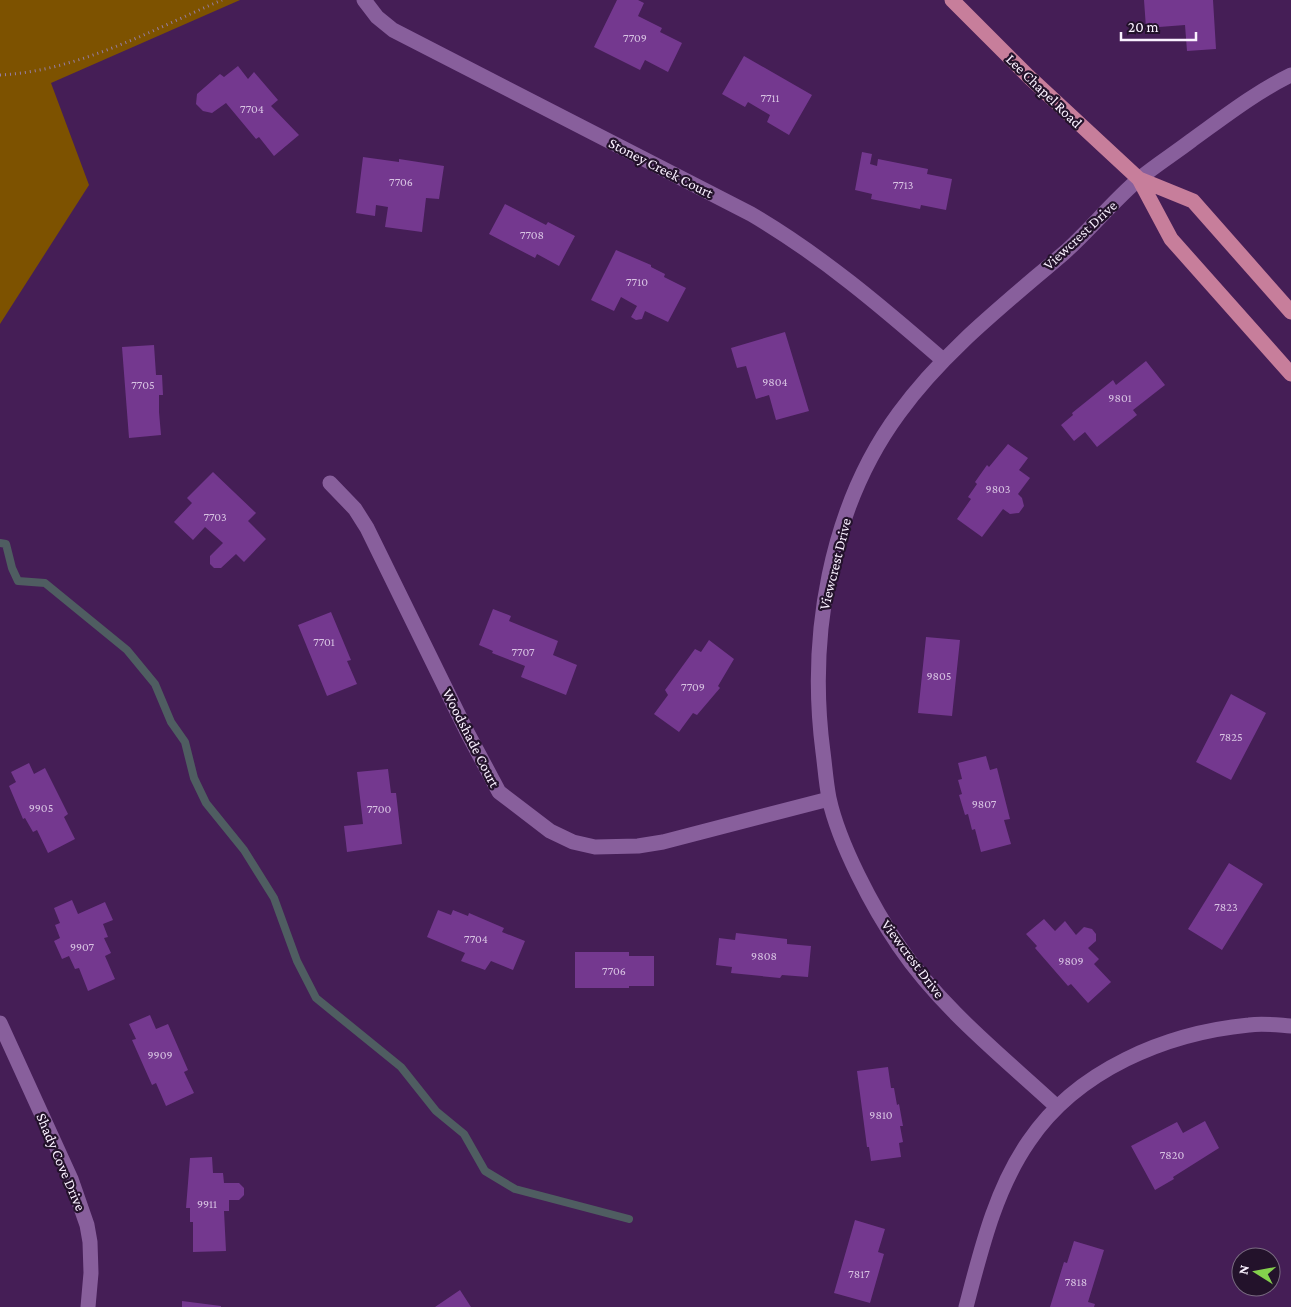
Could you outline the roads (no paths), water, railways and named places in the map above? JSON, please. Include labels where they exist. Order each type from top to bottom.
[{"type":"main road","name":"Lee Chapel Road","points":[[952,0],[1028,76],[1139,179],[1171,239],[1291,374]]},
{"type":"main road","name":"Lee Chapel Road","points":[[1139,179],[1192,201],[1291,312]]},
{"type":"street","name":"Stoney Creek Court","points":[[364,0],[377,17],[393,30],[751,214],[789,236],[870,297],[943,360]]},
{"type":"street","name":"Viewcrest Drive","points":[[1056,1106],[947,1005],[901,949],[879,914],[850,857],[829,799],[819,723],[817,679],[821,618],[831,565],[848,511],[872,458],[898,414],[943,360],[1068,248],[1139,179],[1238,106],[1291,75]]},
{"type":"street","name":"Woodshade Court","points":[[330,483],[355,509],[367,528],[467,732],[499,792],[550,831],[573,842],[595,847],[638,846],[664,842],[829,799]]},
{"type":"street","name":"Shady Cove Drive","points":[[0,1023],[71,1179],[87,1225],[90,1242],[91,1273],[88,1307]]},
{"type":"street","points":[[966,1307],[984,1241],[998,1200],[1028,1142],[1056,1106],[1088,1082],[1138,1054],[1170,1040],[1208,1030],[1252,1024],[1291,1026]]},
{"type":"waterway","points":[[0,543],[6,544],[12,568],[18,581],[45,583],[127,650],[155,684],[171,722],[185,742],[194,778],[206,803],[244,850],[274,898],[297,961],[316,998],[401,1067],[436,1111],[464,1134],[485,1171],[515,1189],[629,1219]]}]
